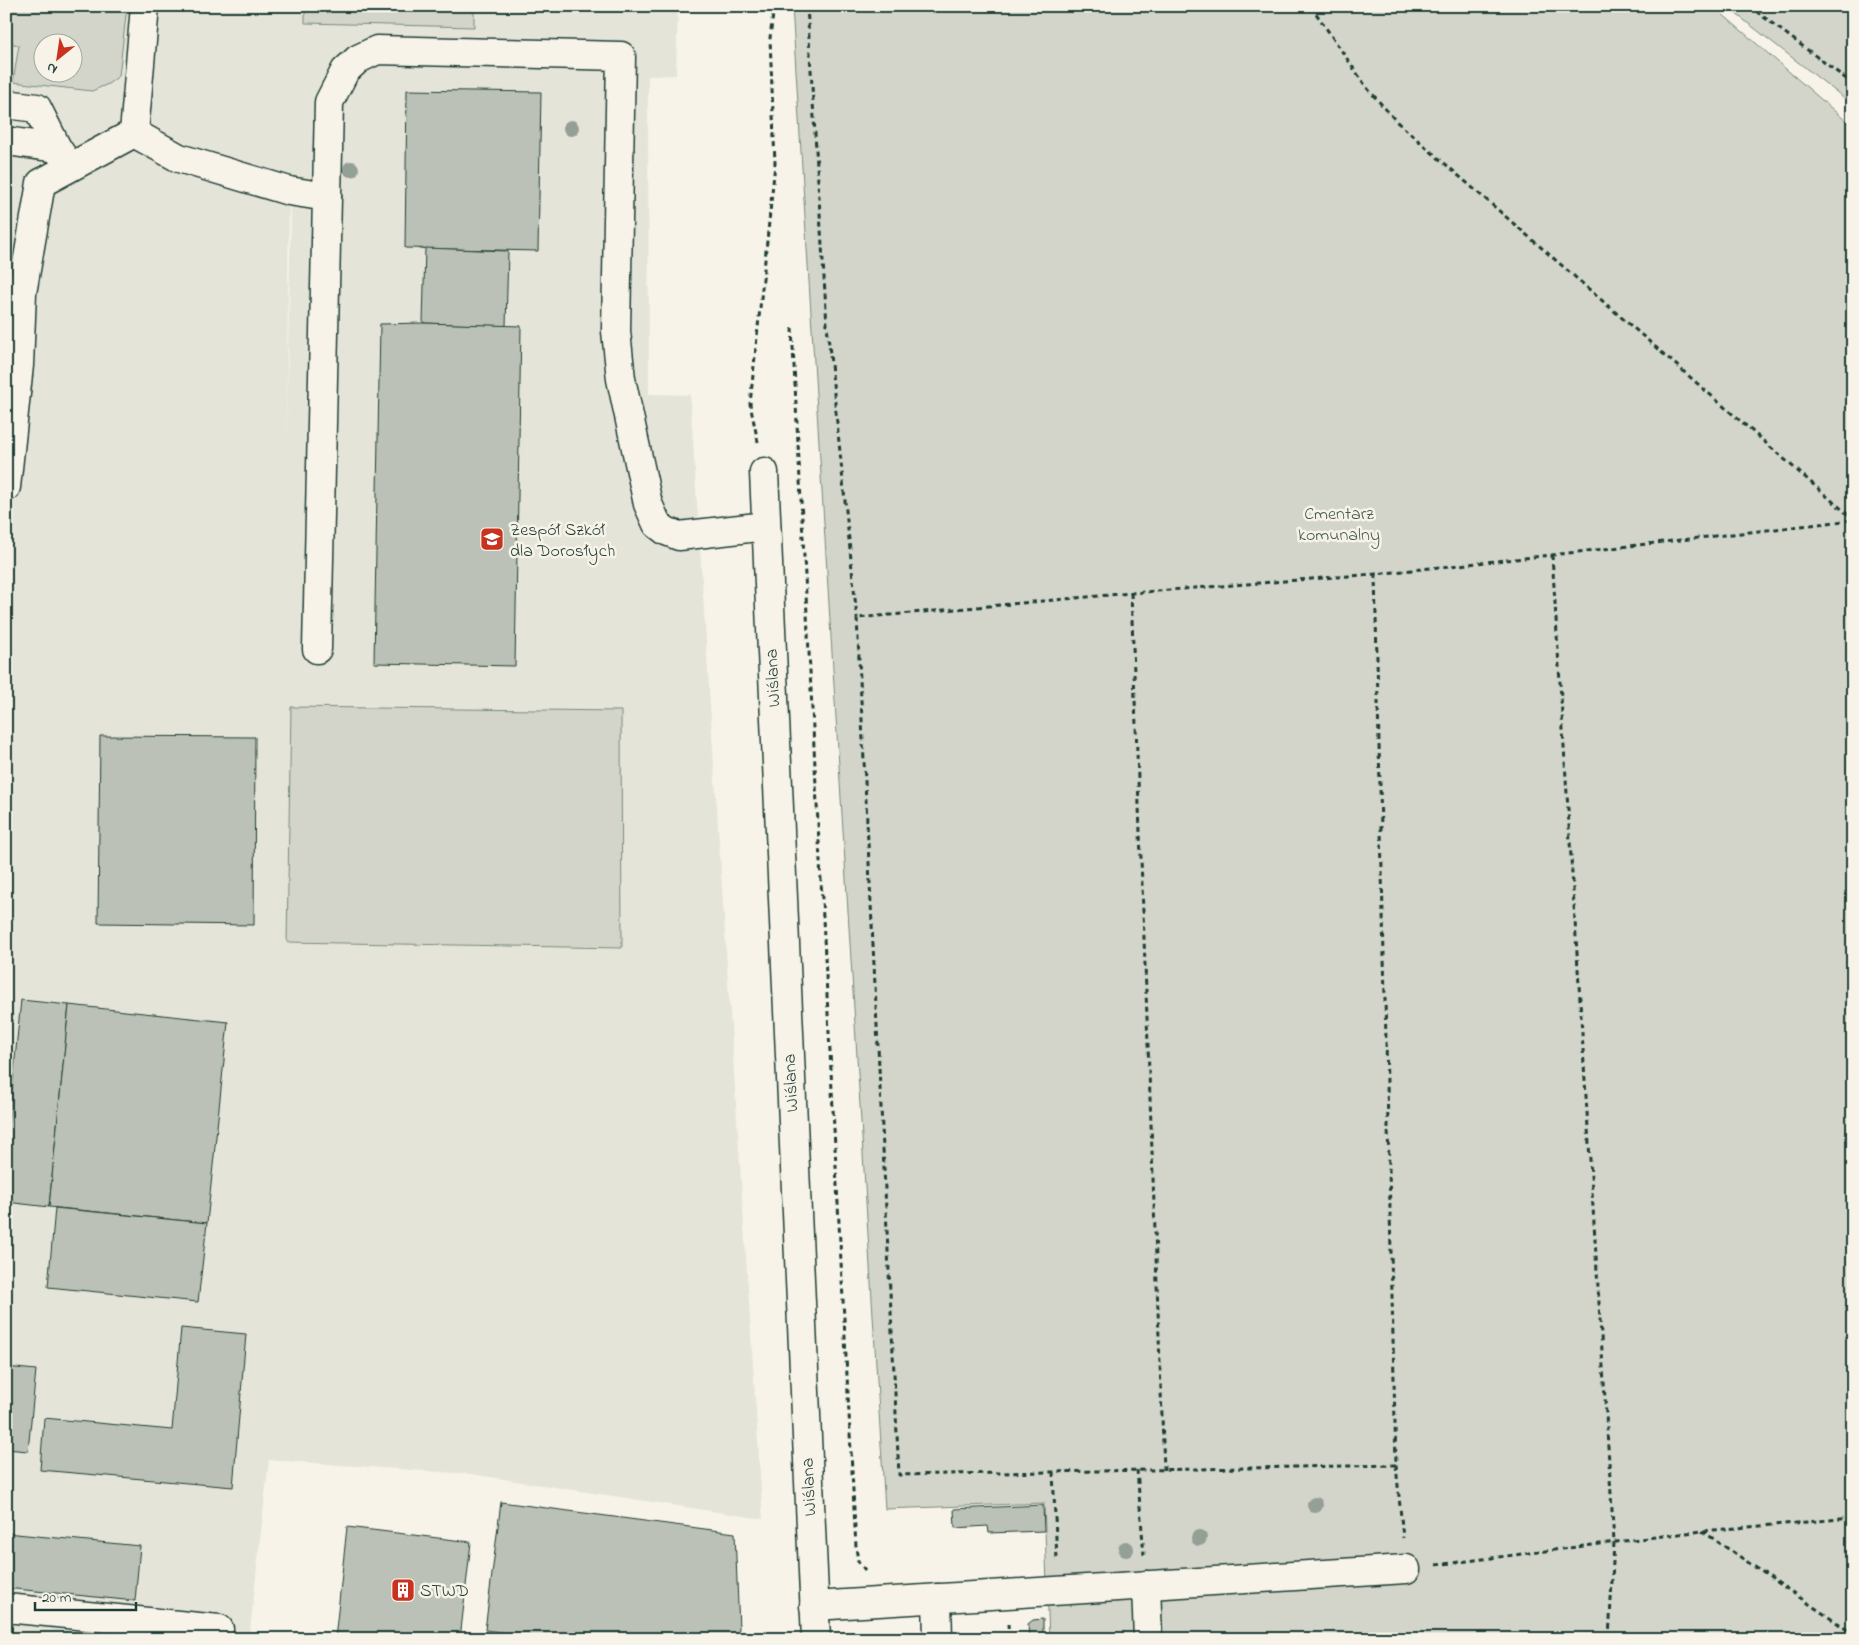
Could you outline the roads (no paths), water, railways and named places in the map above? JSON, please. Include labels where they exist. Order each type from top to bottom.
[{"type":"street","points":[[134,133],[145,6]]},
{"type":"street","points":[[317,649],[329,102],[345,71],[358,59],[377,50],[621,56],[616,331],[621,379],[648,504],[657,524],[666,532],[679,536],[766,526]]},
{"type":"street","points":[[6,104],[37,108],[63,158]]},
{"type":"street","points":[[6,487],[13,364],[22,293],[41,183],[63,158],[134,133],[179,158],[289,191],[327,197]]},
{"type":"street","points":[[6,141],[63,158]]},
{"type":"street","name":"Wiślana","points":[[764,472],[816,1639]]},
{"type":"street","points":[[814,1606],[1406,1569]]},
{"type":"street","points":[[1146,1585],[1148,1639]]},
{"type":"street","points":[[936,1598],[938,1639]]},
{"type":"street","points":[[6,1608],[219,1629]]},
{"type":"place","name":"Zespół Szkół dla Dorosłych","points":[[492,539]]},
{"type":"place","name":"STWD","points":[[403,1590]]},
{"type":"park label","name":"Cmentarz komunalny","points":[[1339,523]]}]
